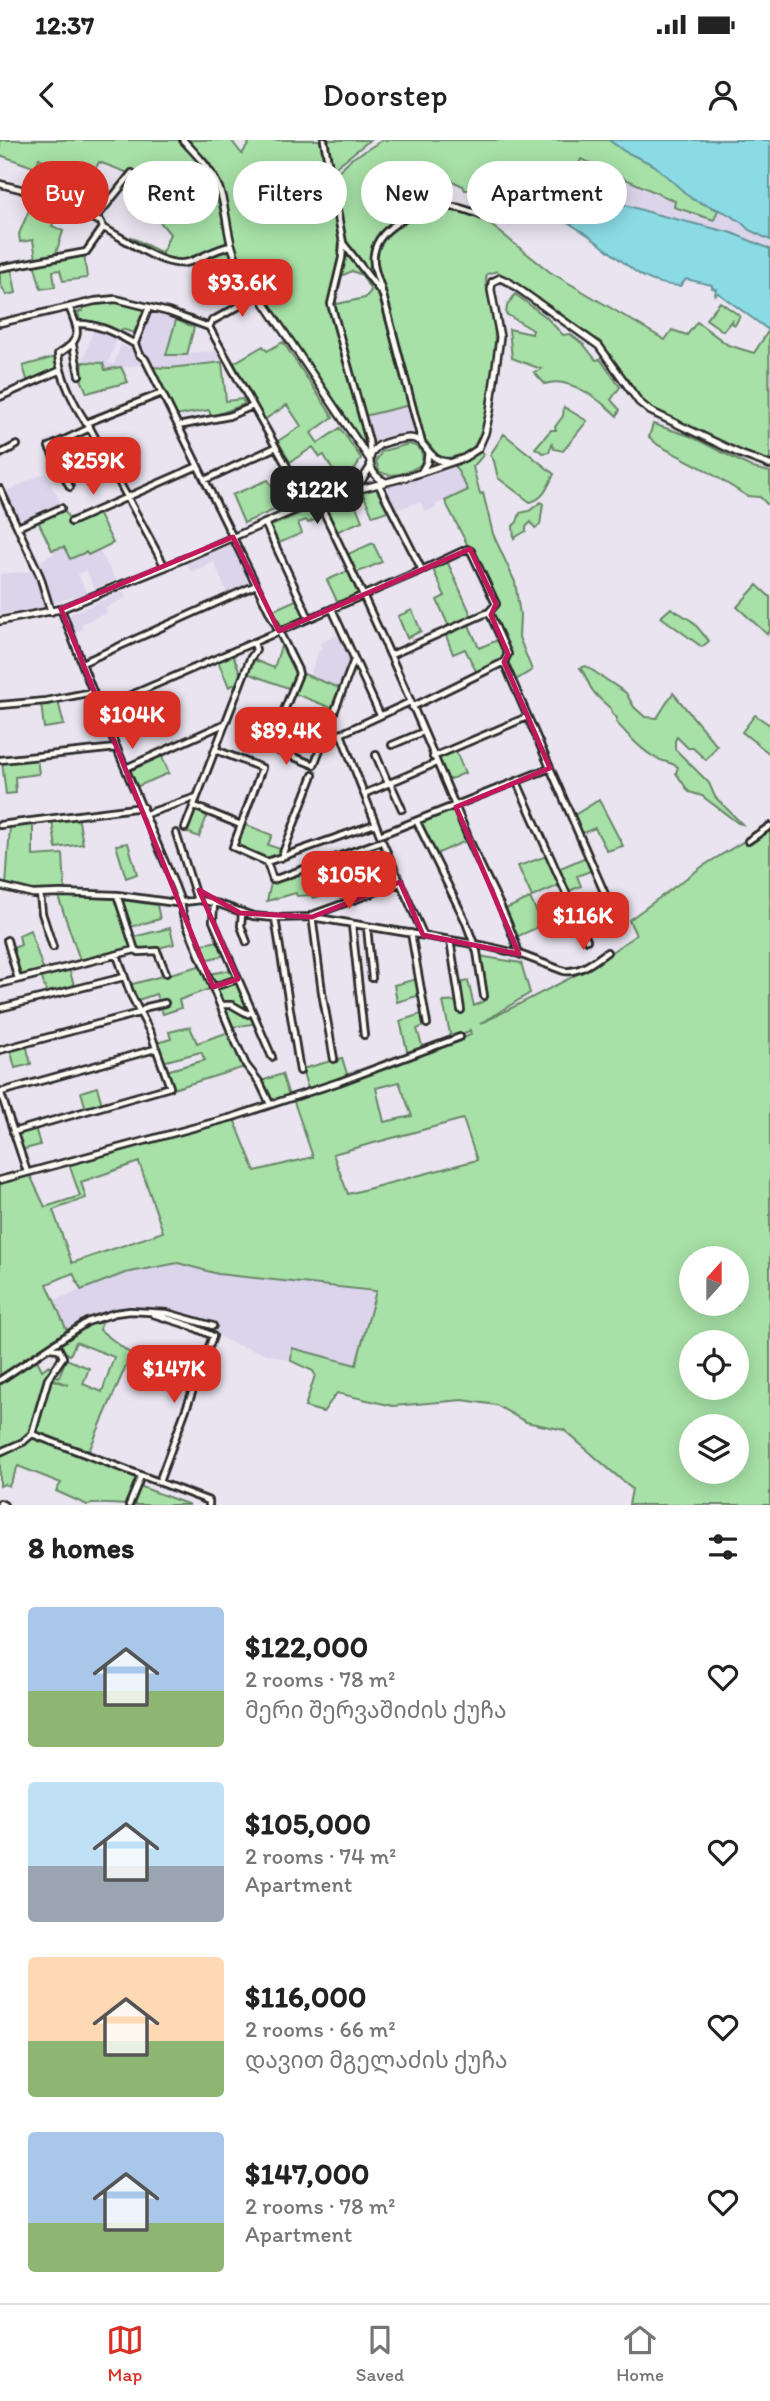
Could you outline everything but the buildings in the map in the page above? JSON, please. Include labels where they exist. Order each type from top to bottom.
[{"type":"main road","points":[[183,140],[215,179],[221,194],[230,246],[239,265],[360,443],[376,477],[389,482]]},
{"type":"main road","points":[[322,499],[419,473],[464,458],[478,449],[485,433],[496,380],[500,337],[491,285],[500,278],[599,346],[639,402],[650,411],[740,454],[770,465]]},
{"type":"main road","points":[[360,443],[373,447],[411,438],[422,443],[428,453],[441,461],[454,461]]},
{"type":"main road","points":[[358,484],[364,479],[371,463],[373,447]]},
{"type":"main road","points":[[419,473],[426,466],[428,453]]},
{"type":"main road","points":[[0,621],[61,609],[373,478],[376,482],[371,487]]},
{"type":"street","points":[[324,140],[343,243],[331,304],[373,447]]},
{"type":"street","points":[[0,184],[21,190]]},
{"type":"street","points":[[109,202],[123,184]]},
{"type":"street","points":[[422,443],[373,256],[381,236],[395,224],[413,215],[453,207],[467,212]]},
{"type":"street","points":[[0,268],[86,252],[103,224]]},
{"type":"street","points":[[103,228],[163,259],[178,263],[189,262],[212,250],[230,246]]},
{"type":"street","points":[[343,243],[383,295]]},
{"type":"street","points":[[342,258],[345,254],[351,254]]},
{"type":"street","points":[[363,270],[370,272],[374,267]]},
{"type":"street","points":[[209,327],[212,321],[259,295]]},
{"type":"street","points":[[0,323],[95,301],[116,299],[209,327],[308,504]]},
{"type":"street","points":[[69,307],[77,324],[76,339],[58,354],[61,370],[86,423],[165,567]]},
{"type":"street","points":[[135,343],[149,307]]},
{"type":"street","points":[[77,324],[87,323],[103,328],[135,343],[299,674],[270,747],[314,765],[354,660]]},
{"type":"street","points":[[73,344],[79,375]]},
{"type":"street","points":[[0,397],[61,370]]},
{"type":"street","points":[[86,423],[162,393]]},
{"type":"street","points":[[178,426],[229,416],[253,406]]},
{"type":"street","points":[[405,439],[416,433],[418,424]]},
{"type":"street","points":[[70,487],[49,447],[90,428]]},
{"type":"street","points":[[0,454],[17,446]]},
{"type":"street","points":[[205,480],[276,447]]},
{"type":"street","points":[[71,522],[198,466]]},
{"type":"street","points":[[379,485],[422,570]]},
{"type":"street","points":[[0,489],[40,576],[51,612]]},
{"type":"street","points":[[322,499],[519,954]]},
{"type":"street","points":[[18,527],[61,508]]},
{"type":"street","points":[[265,523],[309,618]]},
{"type":"street","points":[[101,708],[470,549],[496,604],[489,612],[391,655]]},
{"type":"street","points":[[82,663],[256,584]]},
{"type":"street","points":[[61,609],[93,692],[146,814],[220,1005],[246,1065],[260,1083],[270,1104]]},
{"type":"street","points":[[332,609],[380,715]]},
{"type":"street","points":[[323,742],[504,662],[508,654],[489,612]]},
{"type":"street","points":[[185,828],[250,659],[256,650],[254,642]]},
{"type":"street","points":[[504,662],[618,924]]},
{"type":"street","points":[[0,705],[46,701],[93,692]]},
{"type":"street","points":[[364,794],[527,717]]},
{"type":"street","points":[[126,768],[225,724]]},
{"type":"street","points":[[392,745],[423,732]]},
{"type":"street","points":[[341,734],[375,824],[423,935]]},
{"type":"street","points":[[0,760],[117,748]]},
{"type":"street","points":[[216,750],[262,768],[233,847],[267,862],[375,824]]},
{"type":"street","points":[[376,755],[402,809]]},
{"type":"street","points":[[267,862],[273,880],[550,768]]},
{"type":"street","points":[[281,858],[313,775]]},
{"type":"street","points":[[517,782],[587,940]]},
{"type":"street","points":[[146,814],[197,797]]},
{"type":"street","points":[[194,806],[241,825]]},
{"type":"street","points":[[0,824],[143,807]]},
{"type":"street","points":[[417,822],[465,920],[477,952],[484,996]]},
{"type":"street","points":[[748,841],[770,826]]},
{"type":"street","points":[[176,833],[197,900]]},
{"type":"street","points":[[334,1059],[313,913],[400,883]]},
{"type":"street","points":[[0,886],[40,894],[61,892],[181,902],[197,900],[242,913],[275,918],[312,917],[472,943],[519,954],[564,971],[579,970],[607,952]]},
{"type":"street","points":[[40,894],[42,913],[53,947]]},
{"type":"street","points":[[117,895],[135,950]]},
{"type":"street","points":[[214,903],[213,921],[272,1057]]},
{"type":"street","points":[[242,913],[241,926],[247,942]]},
{"type":"street","points":[[275,918],[300,1071]]},
{"type":"street","points":[[352,925],[364,1035]]},
{"type":"street","points":[[367,927],[372,978]]},
{"type":"street","points":[[411,933],[427,1024]]},
{"type":"street","points":[[7,940],[18,979]]},
{"type":"street","points":[[450,940],[461,1010]]},
{"type":"street","points":[[0,984],[135,950],[157,951],[166,973]]},
{"type":"street","points":[[13,1132],[170,1087],[151,1034],[139,1013],[117,955]]},
{"type":"street","points":[[0,1008],[124,977]]},
{"type":"street","points":[[213,987],[238,979]]},
{"type":"street","points":[[0,1050],[139,1013],[147,1007],[165,1003]]},
{"type":"street","points":[[220,1005],[232,1005],[248,1014],[252,1012]]},
{"type":"street","points":[[0,1180],[233,1117],[339,1082],[460,1037]]},
{"type":"street","points":[[27,1172],[0,1091],[155,1049]]},
{"type":"street","points":[[0,1116],[8,1114]]},
{"type":"street","points":[[145,1311],[213,1336],[159,1482]]},
{"type":"street","points":[[0,1380],[87,1322],[115,1313],[145,1311],[174,1314],[213,1326]]},
{"type":"street","points":[[0,1452],[23,1442],[32,1434],[48,1379],[63,1357],[59,1349],[48,1348]]},
{"type":"street","points":[[32,1434],[209,1501],[209,1505]]},
{"type":"street","points":[[129,1505],[141,1476]]},
{"type":"highlighted area","points":[[233,537],[279,631],[470,549],[496,604],[491,615],[508,654],[504,662],[550,768],[456,807],[519,954],[423,935],[400,882],[312,917],[240,913],[199,890],[238,979],[213,987],[61,609]]},
{"type":"shaded area","points":[[627,180],[675,201],[674,207],[686,213],[714,220],[718,210],[770,240],[770,249],[732,233],[627,205]]},
{"type":"shaded area","points":[[150,312],[176,320],[166,355],[216,351],[222,362],[170,368],[152,367],[137,346]]},
{"type":"shaded area","points":[[94,327],[118,335],[108,363],[114,364],[121,345],[131,349],[144,364],[104,370],[102,363],[83,362]]},
{"type":"shaded area","points":[[410,405],[414,430],[372,442],[364,416]]},
{"type":"shaded area","points":[[455,466],[468,490],[425,512],[420,502],[394,510],[382,486]]},
{"type":"shaded area","points":[[45,473],[62,505],[21,524],[5,492]]},
{"type":"shaded area","points":[[233,543],[253,584],[228,595],[214,562],[191,572],[187,563]]},
{"type":"shaded area","points":[[64,546],[86,552],[88,555],[99,550],[116,580],[95,589],[86,570],[78,574],[87,593],[53,603],[38,562],[54,554],[52,550]]},
{"type":"shaded area","points":[[35,571],[47,607],[0,614],[0,574]]},
{"type":"shaded area","points":[[123,592],[126,598],[105,608],[107,613],[81,624],[83,629],[74,633],[66,616]]},
{"type":"shaded area","points":[[341,634],[353,661],[342,689],[310,675],[319,650],[323,651],[320,643]]},
{"type":"shaded area","points":[[178,1263],[218,1274],[377,1291],[356,1366],[293,1348],[291,1361],[234,1344],[193,1323],[166,1315],[115,1312],[68,1333],[53,1301],[125,1273]]},
{"type":"green space","points":[[0,140],[180,140],[199,161],[123,161],[123,171],[109,166],[109,161],[45,161],[39,158],[38,161],[21,163],[0,155]]},
{"type":"green space","points":[[186,140],[231,140],[242,154],[251,140],[320,140],[324,161],[233,161],[233,224],[336,224],[339,240],[338,260],[328,307],[366,443],[362,441],[247,271],[231,240],[219,179],[219,161],[208,161]]},
{"type":"green space","points":[[327,140],[370,140],[343,161],[331,161]]},
{"type":"green space","points":[[383,140],[609,140],[624,151],[656,166],[692,199],[718,210],[714,220],[674,207],[675,201],[627,180],[627,161],[467,161],[465,190],[453,181],[453,161],[361,161],[361,224],[392,224],[377,239],[372,267],[365,268],[345,242],[341,224],[347,224],[347,163]]},
{"type":"green space","points":[[219,205],[227,245],[200,257],[175,260],[154,253],[130,240],[131,237],[162,253],[170,234],[162,224],[219,224]]},
{"type":"green space","points":[[453,211],[467,214],[467,224],[490,224],[550,272],[665,340],[672,330],[687,335],[697,322],[728,345],[754,353],[769,330],[770,462],[650,408],[634,393],[599,342],[497,271],[487,274],[486,280],[495,334],[491,386],[480,436],[467,452],[440,458],[425,439],[375,255],[379,244],[402,224],[453,224]]},
{"type":"green space","points":[[23,224],[53,224],[63,231],[55,256],[36,258],[33,240],[20,242],[19,234]]},
{"type":"green space","points":[[228,249],[256,294],[240,305],[219,271],[198,282],[189,263]]},
{"type":"green space","points":[[84,254],[87,278],[63,281],[60,270],[53,271],[55,287],[41,289],[34,263]]},
{"type":"green space","points":[[347,257],[352,259],[378,294],[410,405],[364,416],[333,305],[344,260]],"holes":[[[352,271],[362,275],[371,291],[365,298],[337,304],[335,299],[341,276]]]},
{"type":"green space","points":[[11,266],[16,293],[6,295],[0,283],[0,269]]},
{"type":"green space","points":[[515,294],[546,317],[563,335],[570,334],[584,345],[596,360],[600,359],[620,387],[611,400],[620,410],[617,416],[594,397],[574,386],[554,382],[545,384],[534,372],[541,369],[512,358],[509,329],[532,334],[533,330],[506,314],[507,306]]},
{"type":"green space","points":[[116,300],[145,307],[134,333],[122,329],[120,333],[93,321],[80,321],[78,312],[83,311],[82,307]]},
{"type":"green space","points":[[720,302],[740,316],[735,325],[731,323],[733,319],[723,331],[706,319]]},
{"type":"green space","points":[[176,320],[194,327],[187,355],[166,355]]},
{"type":"green space","points":[[283,342],[333,417],[311,433],[318,443],[340,428],[361,458],[356,468],[340,483],[324,455],[320,457],[313,447],[290,462],[278,441],[301,426],[287,405],[264,420],[234,363],[263,346],[267,351]]},
{"type":"green space","points":[[55,357],[58,370],[28,383],[23,366]]},
{"type":"green space","points":[[83,362],[103,363],[105,370],[121,367],[128,382],[87,393],[81,379]]},
{"type":"green space","points":[[222,362],[226,401],[242,399],[245,404],[211,417],[209,410],[175,416],[152,367],[170,368]]},
{"type":"green space","points":[[564,407],[587,421],[563,451],[554,449],[552,444],[549,452],[543,453],[535,448],[551,430],[556,430]]},
{"type":"green space","points":[[653,424],[690,436],[753,468],[770,472],[770,507],[760,497],[747,496],[658,445],[649,437]]},
{"type":"green space","points":[[504,434],[554,474],[539,498],[530,502],[498,478],[490,455]]},
{"type":"green space","points":[[409,444],[421,452],[420,465],[400,474],[389,475],[379,471],[376,461],[382,451]]},
{"type":"green space","points":[[479,452],[484,454],[473,467],[480,494],[483,493],[493,534],[515,582],[520,615],[519,637],[532,670],[514,681],[505,662],[510,654],[492,613],[498,603],[472,547],[468,546],[445,501],[468,490],[455,466]]},
{"type":"green space","points":[[268,480],[274,489],[289,481],[299,499],[244,523],[232,495]]},
{"type":"green space","points":[[379,487],[390,510],[373,516],[362,492]]},
{"type":"green space","points":[[352,496],[362,521],[336,532],[322,505]]},
{"type":"green space","points":[[541,502],[540,525],[535,528],[531,522],[526,531],[514,538],[513,526],[520,513],[529,511]]},
{"type":"green space","points":[[319,505],[323,516],[308,523],[306,520],[298,523],[302,533],[277,544],[269,527]]},
{"type":"green space","points":[[63,508],[72,524],[97,511],[113,543],[88,555],[86,552],[70,559],[64,547],[52,550],[38,521]]},
{"type":"green space","points":[[373,543],[382,562],[356,573],[348,554]]},
{"type":"green space","points":[[447,561],[472,617],[449,627],[437,600],[445,596],[432,567]]},
{"type":"green space","points":[[350,570],[362,594],[338,603],[327,580]]},
{"type":"green space","points":[[757,585],[770,597],[770,631],[767,634],[737,607]]},
{"type":"green space","points":[[298,599],[306,617],[280,629],[271,611]]},
{"type":"green space","points":[[671,608],[692,621],[709,641],[702,647],[661,617]]},
{"type":"green space","points":[[412,610],[421,631],[407,638],[398,616]]},
{"type":"green space","points":[[468,623],[479,648],[500,639],[507,655],[504,660],[477,673],[465,649],[453,654],[445,633]]},
{"type":"green space","points":[[282,643],[298,673],[291,689],[247,673],[252,659],[274,668]]},
{"type":"green space","points":[[232,653],[242,677],[240,682],[229,687],[217,659]]},
{"type":"green space","points":[[586,666],[626,693],[634,707],[645,717],[657,718],[673,693],[717,746],[706,760],[677,737],[675,749],[709,783],[715,797],[742,824],[702,796],[689,792],[676,773],[678,767],[651,755],[630,737],[616,722],[617,718],[611,709],[591,688],[580,668]]},
{"type":"green space","points":[[301,673],[342,689],[334,709],[293,693]]},
{"type":"green space","points":[[58,701],[64,725],[44,728],[41,703]]},
{"type":"green space","points":[[755,715],[770,725],[770,754],[742,732]]},
{"type":"green space","points":[[455,749],[465,773],[446,781],[437,758]]},
{"type":"green space","points":[[161,754],[169,773],[136,787],[128,768]]},
{"type":"green space","points":[[37,758],[39,774],[15,777],[16,793],[6,794],[2,762]]},
{"type":"green space","points":[[599,800],[623,846],[607,851],[595,828],[580,834],[573,816]]},
{"type":"green space","points":[[195,808],[208,813],[199,837],[187,832]]},
{"type":"green space","points":[[455,809],[468,840],[434,855],[419,823]]},
{"type":"green space","points":[[78,816],[83,844],[56,848],[52,821]]},
{"type":"green space","points":[[33,823],[33,856],[63,854],[65,891],[35,893],[6,886],[10,826]]},
{"type":"green space","points":[[244,824],[272,835],[268,845],[283,850],[280,856],[267,861],[236,846]]},
{"type":"green space","points":[[770,829],[770,1505],[629,1505],[632,1489],[564,1430],[526,1422],[496,1405],[463,1400],[393,1406],[337,1393],[323,1412],[305,1407],[315,1375],[313,1371],[291,1361],[292,1348],[356,1365],[376,1291],[218,1274],[178,1263],[125,1273],[81,1290],[73,1273],[47,1284],[68,1333],[0,1377],[0,1183],[29,1173],[45,1207],[80,1196],[69,1164],[234,1119],[255,1171],[313,1157],[293,1099],[398,1064],[471,1035],[470,1030],[451,1038],[443,1002],[461,1001],[459,983],[468,981],[474,1006],[484,1001],[479,956],[521,963],[530,993],[480,1024],[584,971],[636,935],[629,920],[703,866],[746,840],[750,842]],"holes":[[[399,1082],[412,1116],[384,1122],[376,1088]],[[463,1119],[477,1160],[348,1194],[333,1154]],[[139,1162],[163,1232],[72,1263],[53,1210],[86,1198],[81,1182]]]},
{"type":"green space","points":[[128,843],[137,874],[126,878],[116,845]]},
{"type":"green space","points":[[369,847],[388,885],[377,889],[358,852]]},
{"type":"green space","points":[[547,856],[560,885],[532,897],[518,866]]},
{"type":"green space","points":[[586,857],[593,870],[577,876],[581,886],[567,892],[558,869]]},
{"type":"green space","points":[[328,862],[336,878],[319,885],[323,895],[313,898],[311,895],[297,896],[296,893],[267,901],[271,883]]},
{"type":"green space","points":[[58,896],[116,899],[132,949],[81,963]]},
{"type":"green space","points":[[530,898],[543,925],[514,938],[503,910]]},
{"type":"green space","points":[[121,900],[157,905],[160,919],[130,927]]},
{"type":"green space","points":[[170,928],[174,944],[139,953],[133,937]]},
{"type":"green space","points":[[30,930],[44,972],[18,978],[10,949],[21,945],[19,935]]},
{"type":"green space","points":[[224,940],[230,954],[204,960],[198,945]]},
{"type":"green space","points":[[203,965],[212,988],[179,1000],[181,1008],[163,1014],[156,994],[135,1001],[129,985]]},
{"type":"green space","points":[[69,969],[75,988],[47,995],[41,975]]},
{"type":"green space","points":[[236,969],[259,1023],[232,1027],[209,974]]},
{"type":"green space","points":[[417,979],[420,995],[397,1002],[394,985]]},
{"type":"green space","points":[[424,1013],[426,1025],[417,1029],[423,1049],[408,1055],[400,1021]]},
{"type":"green space","points":[[190,1027],[197,1043],[229,1032],[245,1067],[173,1089],[166,1071],[205,1060],[201,1052],[162,1062],[156,1043],[171,1039],[169,1032]]},
{"type":"green space","points":[[26,1044],[31,1064],[15,1068],[10,1048]]},
{"type":"green space","points":[[342,1058],[348,1077],[308,1089],[302,1069]]},
{"type":"green space","points":[[282,1074],[289,1096],[272,1101],[261,1081]]},
{"type":"green space","points":[[97,1087],[102,1104],[86,1109],[81,1092]]},
{"type":"green space","points":[[35,1127],[40,1145],[21,1150],[16,1133]]},
{"type":"green space","points":[[90,1323],[101,1323],[100,1330],[131,1354],[89,1451],[34,1433],[50,1379],[68,1385],[53,1379],[55,1375],[59,1377],[66,1359],[89,1368],[83,1384],[102,1392],[114,1357],[76,1342],[70,1355],[54,1345]]},
{"type":"green space","points":[[36,1358],[42,1370],[49,1365],[52,1369],[47,1377],[30,1434],[0,1450],[0,1382]]},
{"type":"green space","points":[[32,1438],[130,1473],[137,1481],[128,1505],[87,1505],[56,1491],[61,1483],[18,1466],[9,1486],[0,1486],[0,1455]]},
{"type":"green space","points":[[139,1486],[190,1505],[131,1505]]},
{"type":"water","points":[[609,140],[770,140],[770,240],[749,230],[724,212],[692,199],[654,165],[624,151]]},
{"type":"water","points":[[627,205],[732,233],[770,249],[770,331],[718,293],[715,295],[716,289],[712,288],[712,285],[686,279],[680,286],[646,278],[570,224],[627,224]]}]
